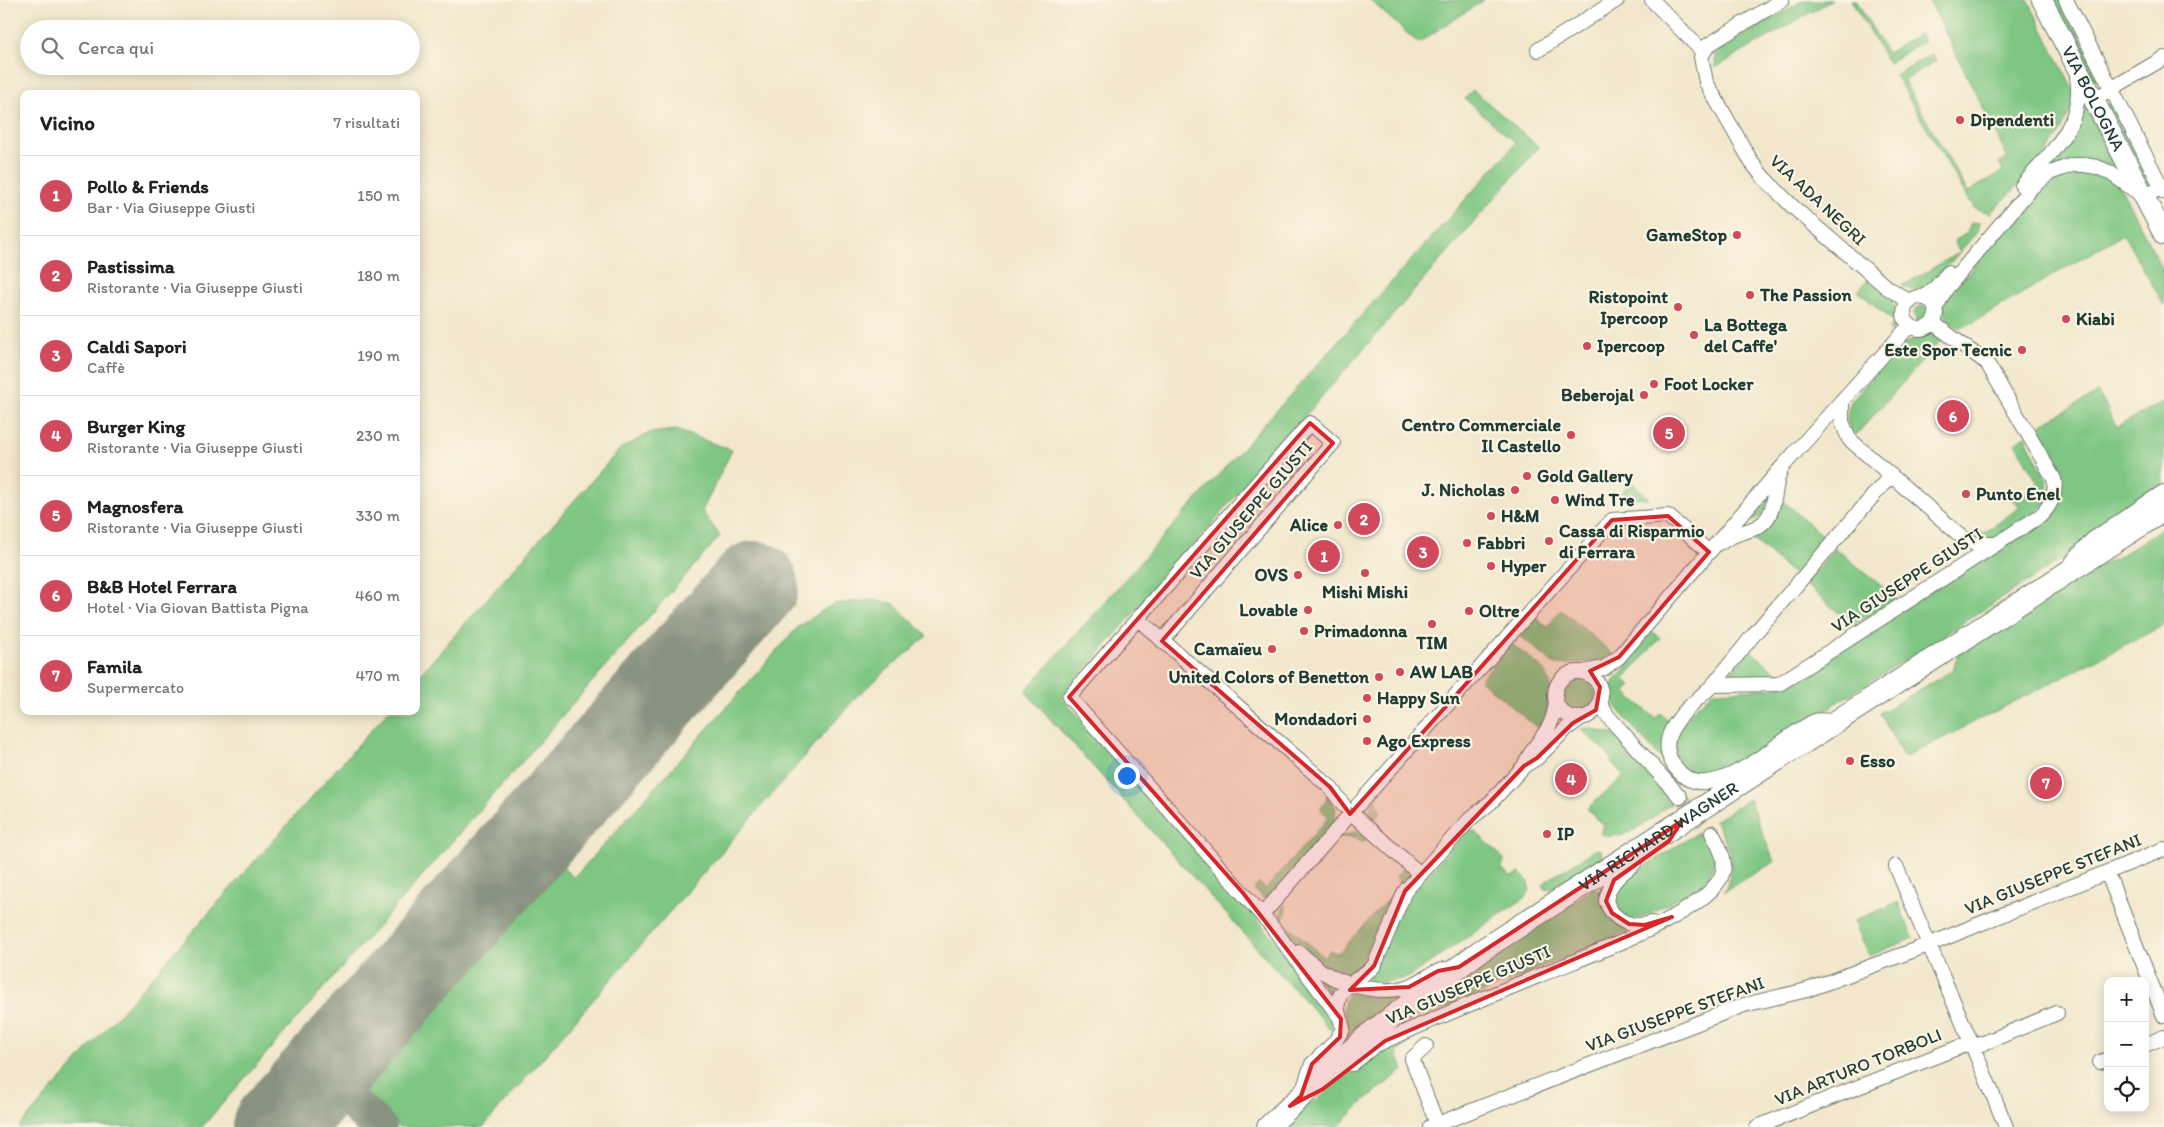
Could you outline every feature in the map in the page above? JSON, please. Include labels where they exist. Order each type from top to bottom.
[{"type":"main road","name":"VIA RICHARD WAGNER","points":[[1268,1127],[1368,1035],[1459,967],[2164,510]]},
{"type":"street","points":[[1538,50],[1617,0]]},
{"type":"street","points":[[1652,0],[1703,52],[1712,41],[1782,0]]},
{"type":"street","name":"VIA BOLOGNA","points":[[2042,0],[2093,99],[2157,192]]},
{"type":"street","name":"VIA BOLOGNA","points":[[2066,0],[2111,89],[2157,192],[2164,235]]},
{"type":"street","name":"VIA ADA NEGRI","points":[[1703,52],[1702,69],[1708,86],[1755,167],[1793,207],[1885,286],[1916,300]]},
{"type":"street","points":[[2093,99],[2164,58]]},
{"type":"street","points":[[2075,64],[2080,95],[2076,113],[2070,127],[1935,288],[1916,300],[1905,314],[1910,325],[1918,329],[1924,329],[1934,316],[1952,282],[2032,187],[2050,173],[2078,165],[2097,167],[2157,192]]},
{"type":"street","points":[[1916,300],[1930,301],[1934,316],[1986,363],[2026,428],[2054,479],[2054,493],[2045,512],[1999,543]]},
{"type":"street","points":[[1622,731],[1606,720],[1567,715],[1560,709],[1556,700],[1555,692],[1560,680],[1574,672],[1604,668],[1615,661],[1783,466],[1910,325]]},
{"type":"street","name":"VIA GIUSEPPE GIUSTI","points":[[1842,400],[1842,422],[1849,438],[1968,542],[1983,545],[1999,543]]},
{"type":"street","name":"VIA GIUSEPPE GIUSTI","points":[[1162,640],[1333,443],[1310,423],[1069,697],[1266,919],[1341,1019]]},
{"type":"street","points":[[1709,552],[1730,536],[1757,527],[1767,520],[1773,506],[1776,487],[1783,466]]},
{"type":"street","points":[[1838,721],[1816,720],[1721,780],[1712,782],[1696,782],[1680,774],[1674,766],[1668,750],[1667,741],[1676,722],[1686,709],[1714,685],[1755,633],[1891,475]]},
{"type":"street","points":[[2067,573],[2094,542],[2164,495]]},
{"type":"street","points":[[1266,919],[1351,812],[1612,520],[1668,516],[1709,552]]},
{"type":"street","name":"VIA RICHARD WAGNER","points":[[2067,573],[2110,558],[2164,523]]},
{"type":"street","name":"VIA GIUSEPPE GIUSTI","points":[[1714,685],[1779,684],[1999,543]]},
{"type":"street","points":[[1138,619],[1330,787],[1351,812],[1420,874]]},
{"type":"street","points":[[1296,1101],[1312,1064],[1340,1037],[1343,1030],[1338,1002],[1348,984],[1367,973],[1374,966],[1405,891],[1464,825],[1491,802],[1524,766],[1538,758],[1566,729],[1596,710],[1615,661]]},
{"type":"street","points":[[1583,672],[1595,678],[1606,714],[1680,797]]},
{"type":"street","points":[[1524,766],[1531,750],[1551,726],[1556,700]]},
{"type":"street","name":"VIA GIUSEPPE GIUSTI","points":[[1672,917],[1645,925],[1629,924],[1612,913],[1606,901],[1607,894],[1614,880],[1635,862],[1669,841],[1682,821]]},
{"type":"street","name":"VIA GIUSEPPE GIUSTI","points":[[1296,1101],[1323,1089],[1364,1053],[1384,1041],[1642,933],[1698,902],[1719,880],[1724,870],[1724,859],[1712,834]]},
{"type":"street","name":"VIA GIUSEPPE STEFANI","points":[[1426,1046],[1412,1060],[1434,1126],[1744,1005],[1807,990],[1928,944],[2164,849]]},
{"type":"street","points":[[1896,866],[1928,944],[1973,1044],[2006,1127]]},
{"type":"street","points":[[2107,872],[2164,1016]]},
{"type":"street","name":"VIA GIUSEPPE GIUSTI","points":[[1266,919],[1323,972],[1348,984],[1372,989],[1408,987],[1438,971],[1459,967]]},
{"type":"street","name":"VIA ARTURO TORBOLI","points":[[1758,1127],[2057,1012]]},
{"type":"street","points":[[2149,1043],[2164,1037]]},
{"type":"highlighted area","points":[[1310,423],[1333,443],[1162,641],[1330,787],[1350,814],[1612,520],[1668,516],[1709,552],[1619,657],[1590,671],[1600,687],[1596,710],[1573,723],[1537,758],[1524,766],[1405,891],[1374,966],[1350,990],[1409,987],[1438,971],[1459,967],[1682,821],[1669,841],[1614,880],[1606,901],[1612,913],[1629,924],[1645,925],[1672,917],[1385,1041],[1323,1089],[1290,1106],[1301,1096],[1312,1064],[1340,1037],[1341,1019],[1243,893],[1069,697]]},
{"type":"green space","points":[[1370,0],[1484,0],[1418,43]]},
{"type":"green space","points":[[1804,0],[1832,0],[1715,68],[1715,54],[1720,49]]},
{"type":"green space","points":[[1851,0],[1856,0],[1887,53],[1920,34],[1924,41],[1888,63]]},
{"type":"green space","points":[[1929,0],[2028,0],[2074,92],[2065,124],[2055,141],[2029,174],[1990,213],[1974,208],[1895,75],[1932,54],[1936,61],[1904,81],[1968,192],[2003,171],[1999,163],[2008,158]]},
{"type":"green space","points":[[2052,0],[2061,0],[2101,76],[2093,80]]},
{"type":"green space","points":[[1473,90],[1539,147],[1061,697],[1225,879],[1328,1006],[1335,1025],[1331,1030],[1025,691],[1516,143],[1465,99]]},
{"type":"green space","points":[[2113,102],[2155,183],[2146,188],[2104,107]]},
{"type":"green space","points":[[2083,107],[2087,110],[2114,164],[2112,167],[2102,163],[2035,177]]},
{"type":"green space","points":[[2090,169],[2118,183],[2164,272],[2164,305],[2123,234],[1972,323],[1960,328],[1952,324],[1945,316],[1943,304],[2027,199],[2058,174]]},
{"type":"green space","points":[[1971,222],[1980,223],[1978,231],[1960,252],[1954,241],[1967,233]]},
{"type":"green space","points":[[1959,252],[1929,285],[1914,291],[1902,286]]},
{"type":"green space","points":[[1868,280],[1888,297],[1897,310],[1897,325],[1893,334],[1888,329],[1894,322],[1858,291]]},
{"type":"green space","points":[[1919,306],[1925,306],[1930,311],[1928,320],[1919,322],[1914,317],[1914,311]]},
{"type":"green space","points":[[1930,334],[1940,341],[1856,435],[1849,427],[1847,419],[1848,409],[1852,400],[1901,344]]},
{"type":"green space","points":[[2098,392],[2117,427],[2164,401],[2164,484],[2159,490],[2056,563],[1724,773],[1693,773],[1681,766],[1677,760],[1674,745],[1673,737],[1675,732],[1679,724],[1714,691],[1777,688],[2040,523],[2057,471],[2036,428]]},
{"type":"green space","points":[[676,430],[732,450],[702,511],[720,536],[202,1127],[19,1127],[384,715],[420,715],[420,674],[620,449],[649,433]]},
{"type":"green space","points":[[2025,436],[2047,481],[2048,494],[2044,505],[2001,536],[1988,540],[1972,539],[1979,532],[1984,533],[2020,507],[2012,499],[2039,485],[2015,443]]},
{"type":"green space","points":[[1631,482],[1649,499],[1618,497]]},
{"type":"green space","points":[[1765,492],[1770,496],[1765,510],[1759,517],[1746,524],[1741,520]]},
{"type":"green space","points":[[1779,497],[1827,540],[1797,577],[1749,536]]},
{"type":"green space","points":[[2164,527],[2164,625],[1904,758],[1880,713],[1953,670],[1958,655],[2086,571],[2118,557]]},
{"type":"green space","points":[[1835,548],[1896,598],[1854,626],[1805,584]]},
{"type":"green space","points":[[873,600],[893,603],[927,636],[857,696],[483,1127],[399,1127],[359,1093],[561,866],[574,878],[798,627],[833,604]]},
{"type":"green space","points":[[1561,610],[1613,654],[1602,661],[1555,665],[1519,635],[1534,616],[1547,627]]},
{"type":"green space","points":[[1653,632],[1660,638],[1624,679],[1631,685],[1625,692],[1655,718],[1660,713],[1669,721],[1670,769],[1618,710],[1612,696],[1613,682],[1626,668],[1626,663]]},
{"type":"green space","points":[[1512,644],[1541,667],[1547,675],[1552,697],[1548,718],[1541,731],[1480,680]]},
{"type":"green space","points":[[1750,650],[1781,676],[1724,680]]},
{"type":"green space","points":[[1579,679],[1585,680],[1590,684],[1594,689],[1594,701],[1590,706],[1585,710],[1579,711],[1573,710],[1568,706],[1564,701],[1563,695],[1564,689],[1568,684],[1573,680]]},
{"type":"green space","points":[[1588,728],[1615,735],[1672,803],[1647,822],[1629,832],[1610,836],[1601,834],[1604,825],[1587,809],[1624,776],[1611,762],[1610,756],[1581,729]]},
{"type":"green space","points":[[1379,794],[1376,801],[1381,813],[1376,819],[1371,806]]},
{"type":"green space","points":[[1327,795],[1336,808],[1334,825],[1270,899],[1263,898],[1254,890],[1259,883],[1266,889],[1329,817],[1320,809],[1326,801]]},
{"type":"green space","points":[[1749,799],[1774,862],[1724,891],[1730,872],[1730,855],[1715,821]]},
{"type":"green space","points":[[1356,831],[1368,837],[1363,843],[1355,837],[1342,837]]},
{"type":"green space","points":[[1467,831],[1476,832],[1504,859],[1502,869],[1512,877],[1520,873],[1529,882],[1530,890],[1526,897],[1407,978],[1376,983],[1362,979],[1406,897]]},
{"type":"green space","points":[[1697,833],[1714,854],[1714,864],[1709,877],[1703,884],[1643,917],[1633,919],[1623,914],[1613,903],[1615,886]]},
{"type":"green space","points":[[1597,849],[1601,850],[1602,856],[1553,888],[1546,890],[1543,885],[1546,881]]},
{"type":"green space","points":[[1404,868],[1410,874],[1410,878],[1373,960],[1349,978],[1319,962],[1278,923],[1278,918],[1285,905],[1286,914],[1281,920],[1324,957],[1330,950],[1336,953],[1340,952],[1397,889],[1400,884],[1396,876]]},
{"type":"green space","points":[[1594,888],[1602,892],[1632,929],[1434,1013],[1428,1014],[1424,1010],[1425,1003]]},
{"type":"green space","points":[[1898,902],[1913,938],[1869,956],[1854,921]]},
{"type":"green space","points":[[1313,972],[1340,985],[1332,998]]},
{"type":"green space","points":[[1350,993],[1398,995],[1346,1036],[1344,1007]]},
{"type":"green space","points":[[1419,1029],[1420,1034],[1397,1053],[1403,1070],[1365,1100],[1338,1127],[1282,1127],[1302,1107],[1317,1100],[1381,1047]]},
{"type":"taxiway","points":[[321,1076],[379,1127]]},
{"type":"runway","points":[[276,1127],[755,585]]},
{"type":"tunnel","points":[[1680,797],[1712,833]]},
{"type":"place","name":"Dipendenti","points":[[1960,120]]},
{"type":"place","name":"GameStop","points":[[1737,235]]},
{"type":"place","name":"The Passion","points":[[1750,295]]},
{"type":"place","name":"Ristopoint Ipercoop","points":[[1678,307]]},
{"type":"place","name":"Kiabi","points":[[2066,319]]},
{"type":"place","name":"La Bottega del Caffe'","points":[[1694,335]]},
{"type":"place","name":"Ipercoop","points":[[1587,346]]},
{"type":"place","name":"Este Spor Tecnic","points":[[2022,350]]},
{"type":"place","name":"Foot Locker","points":[[1654,384]]},
{"type":"place","name":"Beberojal","points":[[1644,395]]},
{"type":"place","name":"B&B Hotel Ferrara","points":[[1953,416]]},
{"type":"place","name":"Magnosfera","points":[[1669,433]]},
{"type":"place","name":"Centro Commerciale Il Castello","points":[[1571,435]]},
{"type":"place","name":"Gold Gallery","points":[[1527,476]]},
{"type":"place","name":"J. Nicholas","points":[[1515,490]]},
{"type":"place","name":"Punto Enel","points":[[1966,494]]},
{"type":"place","name":"Wind Tre","points":[[1555,500]]},
{"type":"place","name":"H&M","points":[[1491,516]]},
{"type":"place","name":"Pastissima","points":[[1364,519]]},
{"type":"place","name":"Alice","points":[[1338,525]]},
{"type":"place","name":"Cassa di Risparmio di Ferrara","points":[[1549,541]]},
{"type":"place","name":"Fabbri","points":[[1467,543]]},
{"type":"place","name":"Caldi Sapori","points":[[1423,552]]},
{"type":"place","name":"Pollo & Friends","points":[[1324,556]]},
{"type":"place","name":"Hyper","points":[[1491,566]]},
{"type":"place","name":"Mishi Mishi","points":[[1365,573]]},
{"type":"place","name":"OVS","points":[[1298,575]]},
{"type":"place","name":"Lovable","points":[[1308,610]]},
{"type":"place","name":"Oltre","points":[[1469,611]]},
{"type":"place","name":"TIM","points":[[1432,624]]},
{"type":"place","name":"Primadonna","points":[[1304,631]]},
{"type":"place","name":"Camaïeu","points":[[1272,649]]},
{"type":"place","name":"AW LAB","points":[[1400,672]]},
{"type":"place","name":"United Colors of Benetton","points":[[1379,677]]},
{"type":"place","name":"Happy Sun","points":[[1367,698]]},
{"type":"place","name":"Mondadori","points":[[1367,719]]},
{"type":"place","name":"Ago Express","points":[[1367,741]]},
{"type":"place","name":"Esso","points":[[1850,761]]},
{"type":"place","name":"Burger King","points":[[1571,779]]},
{"type":"place","name":"Famila","points":[[2046,783]]},
{"type":"place","name":"IP","points":[[1547,834]]}]
